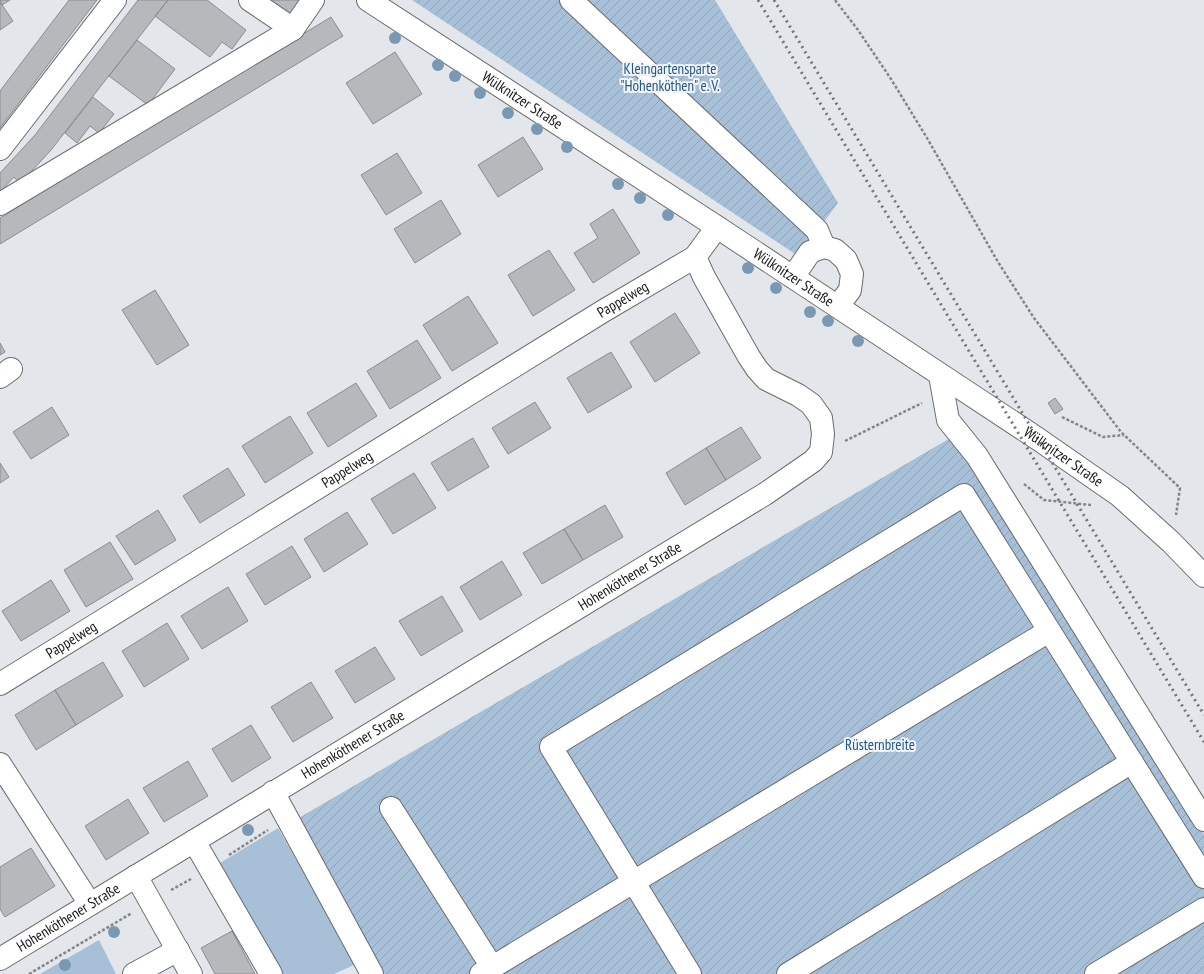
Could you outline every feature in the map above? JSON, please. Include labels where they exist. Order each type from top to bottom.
[{"type":"street","points":[[0,149],[115,0]]},
{"type":"street","points":[[250,0],[293,29]]},
{"type":"street","points":[[0,204],[293,29],[313,0]]},
{"type":"street","name":"Wülknitzer Straße","points":[[368,0],[718,227],[1038,439],[1120,496],[1172,542],[1204,576]]},
{"type":"street","points":[[571,0],[817,230],[824,246]]},
{"type":"street","points":[[718,227],[695,257],[704,277],[757,369],[766,379],[798,395],[811,404],[821,418],[823,434],[821,452]]},
{"type":"street","points":[[793,277],[810,252],[824,246],[835,250],[846,260],[852,274],[850,290],[838,306]]},
{"type":"street","name":"Pappelweg","points":[[0,684],[605,310],[695,257]]},
{"type":"street","points":[[940,375],[948,420],[981,463],[1204,820]]},
{"type":"street","name":"Hohenköthener Straße","points":[[0,960],[194,840],[765,494],[800,471],[813,461],[821,452]]},
{"type":"street","points":[[690,974],[551,747],[964,495],[1204,876]]},
{"type":"street","points":[[391,808],[487,971],[633,881],[1049,631]]},
{"type":"street","points":[[788,974],[1132,762]]},
{"type":"street","points":[[0,764],[90,904]]},
{"type":"street","points":[[273,792],[372,974]]},
{"type":"street","points":[[194,840],[271,974]]},
{"type":"street","name":"Hohenköthener Straße","points":[[136,876],[191,974]]},
{"type":"street","points":[[1096,974],[1204,909]]},
{"type":"street","points":[[134,974],[178,950]]},
{"type":"path","points":[[835,0],[858,30],[928,138],[998,262],[1034,318],[1124,435],[1180,488],[1172,542]]},
{"type":"path","points":[[821,452],[928,400],[940,375]]},
{"type":"path","points":[[1062,417],[1103,437],[1124,435]]},
{"type":"path","points":[[1019,481],[1044,500],[1096,506]]},
{"type":"green space","name":"Kleingartensparte \"Hohenköthen\" e. V.","points":[[412,0],[715,0],[838,203],[798,256]]},
{"type":"green space","name":"Rüsternbreite","points":[[959,433],[1204,834],[1204,974],[382,974],[297,819]]},
{"type":"green space","points":[[278,828],[356,964],[334,974],[279,974],[220,863]]},
{"type":"green space","points":[[99,940],[116,974],[40,974]]},
{"type":"building","points":[[0,0],[10,0],[2,5]]},
{"type":"building","points":[[69,0],[97,0],[0,128],[0,91]]},
{"type":"building","points":[[138,0],[168,0],[51,150],[20,184],[14,177],[0,192],[0,173],[35,135]]},
{"type":"building","points":[[168,0],[207,0],[246,30],[232,49],[222,42],[210,57],[155,16]]},
{"type":"building","points":[[263,0],[302,0],[290,18]]},
{"type":"building","points":[[0,2],[13,21],[0,30]]},
{"type":"building","points":[[331,17],[343,36],[0,244],[0,218]]},
{"type":"building","points":[[137,40],[175,69],[148,105],[109,76]]},
{"type":"building","points":[[395,52],[422,94],[373,124],[346,83]]},
{"type":"building","points":[[93,97],[114,114],[99,133],[90,126],[77,143],[65,133]]},
{"type":"building","points":[[523,137],[543,169],[498,197],[478,165]]},
{"type":"building","points":[[397,153],[422,193],[386,215],[361,175]]},
{"type":"building","points":[[441,200],[461,234],[415,263],[394,229]]},
{"type":"building","points":[[613,209],[640,253],[593,283],[574,253],[598,238],[590,224]]},
{"type":"building","points":[[549,250],[575,290],[533,316],[508,275]]},
{"type":"building","points":[[155,290],[189,345],[157,365],[122,310]]},
{"type":"building","points":[[468,296],[498,343],[452,371],[423,325]]},
{"type":"building","points":[[675,313],[700,353],[655,382],[630,342]]},
{"type":"building","points":[[417,340],[441,378],[390,409],[367,371]]},
{"type":"building","points":[[0,343],[5,352],[0,355]]},
{"type":"building","points":[[611,352],[632,387],[588,413],[567,378]]},
{"type":"building","points":[[356,383],[377,416],[328,447],[307,413]]},
{"type":"building","points":[[1055,398],[1063,409],[1055,414],[1048,403]]},
{"type":"building","points":[[535,402],[551,428],[508,454],[492,428]]},
{"type":"building","points":[[52,407],[69,435],[31,459],[13,432]]},
{"type":"building","points":[[290,416],[313,453],[265,483],[242,446]]},
{"type":"building","points":[[741,427],[761,458],[726,480],[706,448]]},
{"type":"building","points":[[473,438],[489,467],[448,491],[431,463]]},
{"type":"building","points":[[706,448],[726,480],[685,505],[666,473]]},
{"type":"building","points":[[0,463],[9,477],[0,483]]},
{"type":"building","points":[[228,468],[245,495],[200,523],[183,496]]},
{"type":"building","points":[[414,473],[436,508],[393,534],[371,499]]},
{"type":"building","points":[[605,505],[623,537],[583,560],[564,529]]},
{"type":"building","points":[[158,510],[176,540],[135,565],[116,536]]},
{"type":"building","points":[[347,512],[368,544],[324,572],[304,539]]},
{"type":"building","points":[[564,529],[583,560],[542,584],[523,553]]},
{"type":"building","points":[[110,542],[133,579],[86,607],[64,570]]},
{"type":"building","points":[[292,546],[311,577],[265,605],[246,574]]},
{"type":"building","points":[[502,561],[522,595],[480,620],[460,587]]},
{"type":"building","points":[[51,580],[70,611],[21,641],[2,611]]},
{"type":"building","points":[[228,587],[248,621],[202,649],[181,616]]},
{"type":"building","points":[[442,596],[463,631],[421,656],[399,621]]},
{"type":"building","points":[[167,623],[189,659],[144,687],[122,651]]},
{"type":"building","points":[[375,647],[395,679],[355,703],[335,671]]},
{"type":"building","points":[[103,662],[123,696],[76,725],[55,690]]},
{"type":"building","points":[[311,682],[333,718],[293,742],[271,707]]},
{"type":"building","points":[[55,690],[76,725],[36,750],[15,715]]},
{"type":"building","points":[[251,725],[271,758],[232,782],[212,749]]},
{"type":"building","points":[[188,761],[208,796],[164,822],[143,788]]},
{"type":"building","points":[[128,799],[149,833],[106,860],[85,826]]},
{"type":"building","points":[[31,848],[55,886],[5,917],[0,909],[0,867]]},
{"type":"building","points":[[232,931],[255,974],[215,974],[201,948]]},
{"type":"railway","points":[[758,0],[1204,742]]},
{"type":"railway","points":[[774,0],[1204,715]]}]
